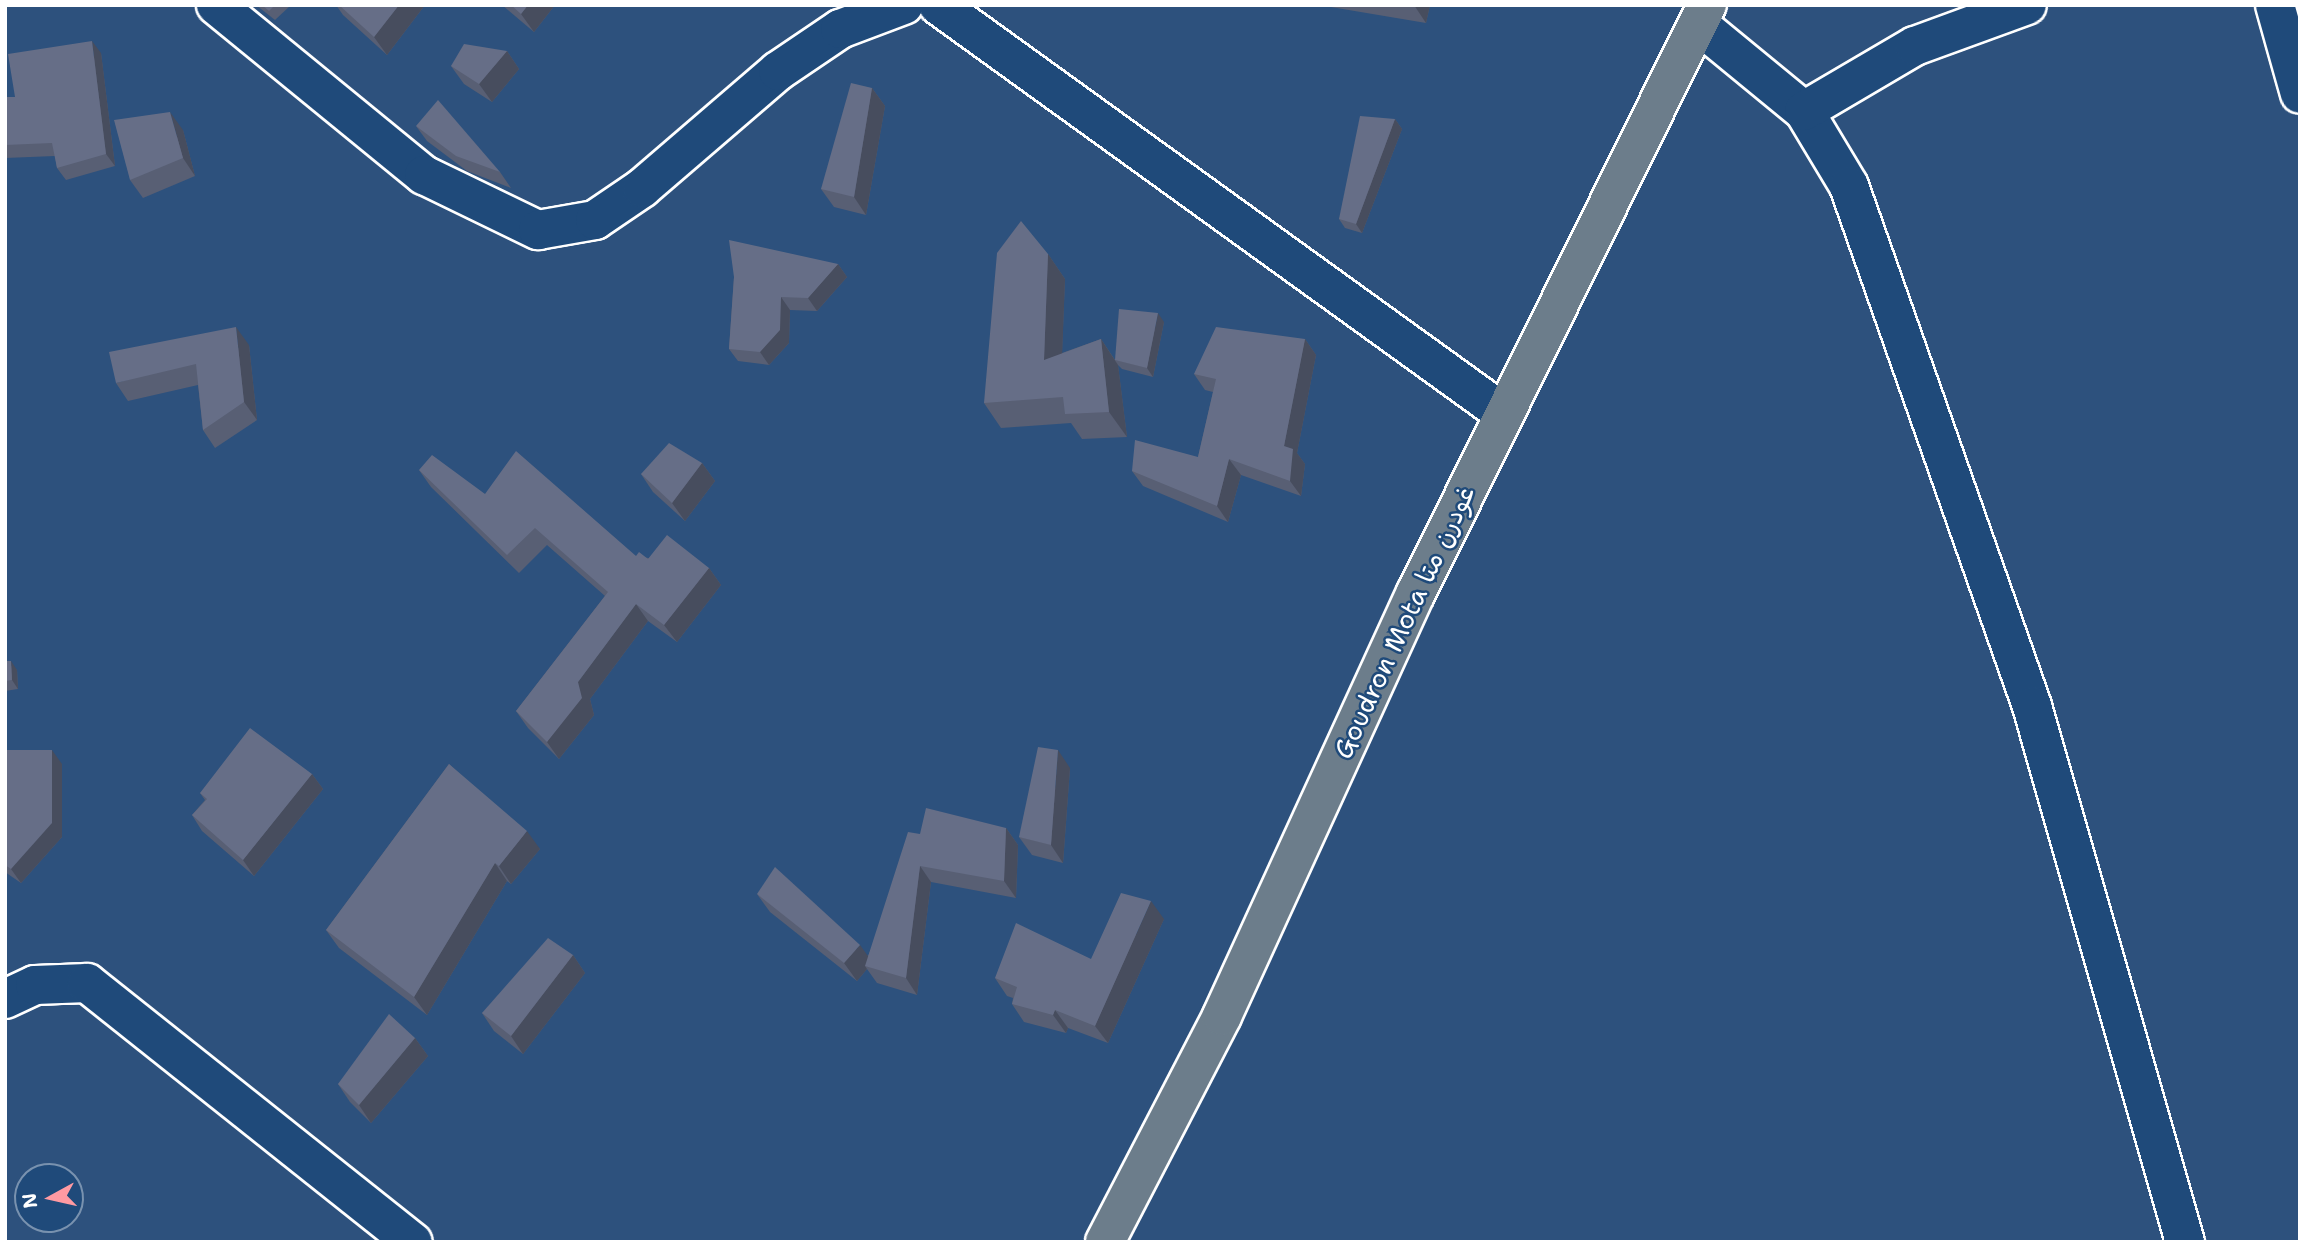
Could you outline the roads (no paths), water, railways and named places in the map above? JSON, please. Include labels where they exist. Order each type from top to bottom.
[{"type":"highway","name":"Goudron Mota غودرن متا","points":[[1105,1242],[1222,1016],[1503,413],[1702,15]]},
{"type":"street","points":[[216,5],[424,175],[538,230],[595,220],[642,188],[778,71],[840,29],[904,5]]},
{"type":"street","points":[[938,5],[1503,413]]},
{"type":"street","points":[[1804,111],[1914,47],[2027,5]]},
{"type":"street","points":[[2275,5],[2300,94]]},
{"type":"street","points":[[1702,15],[1804,111],[1849,186],[2032,706],[2185,1242]]},
{"type":"street","points":[[5,999],[36,985],[87,984],[413,1242]]}]
